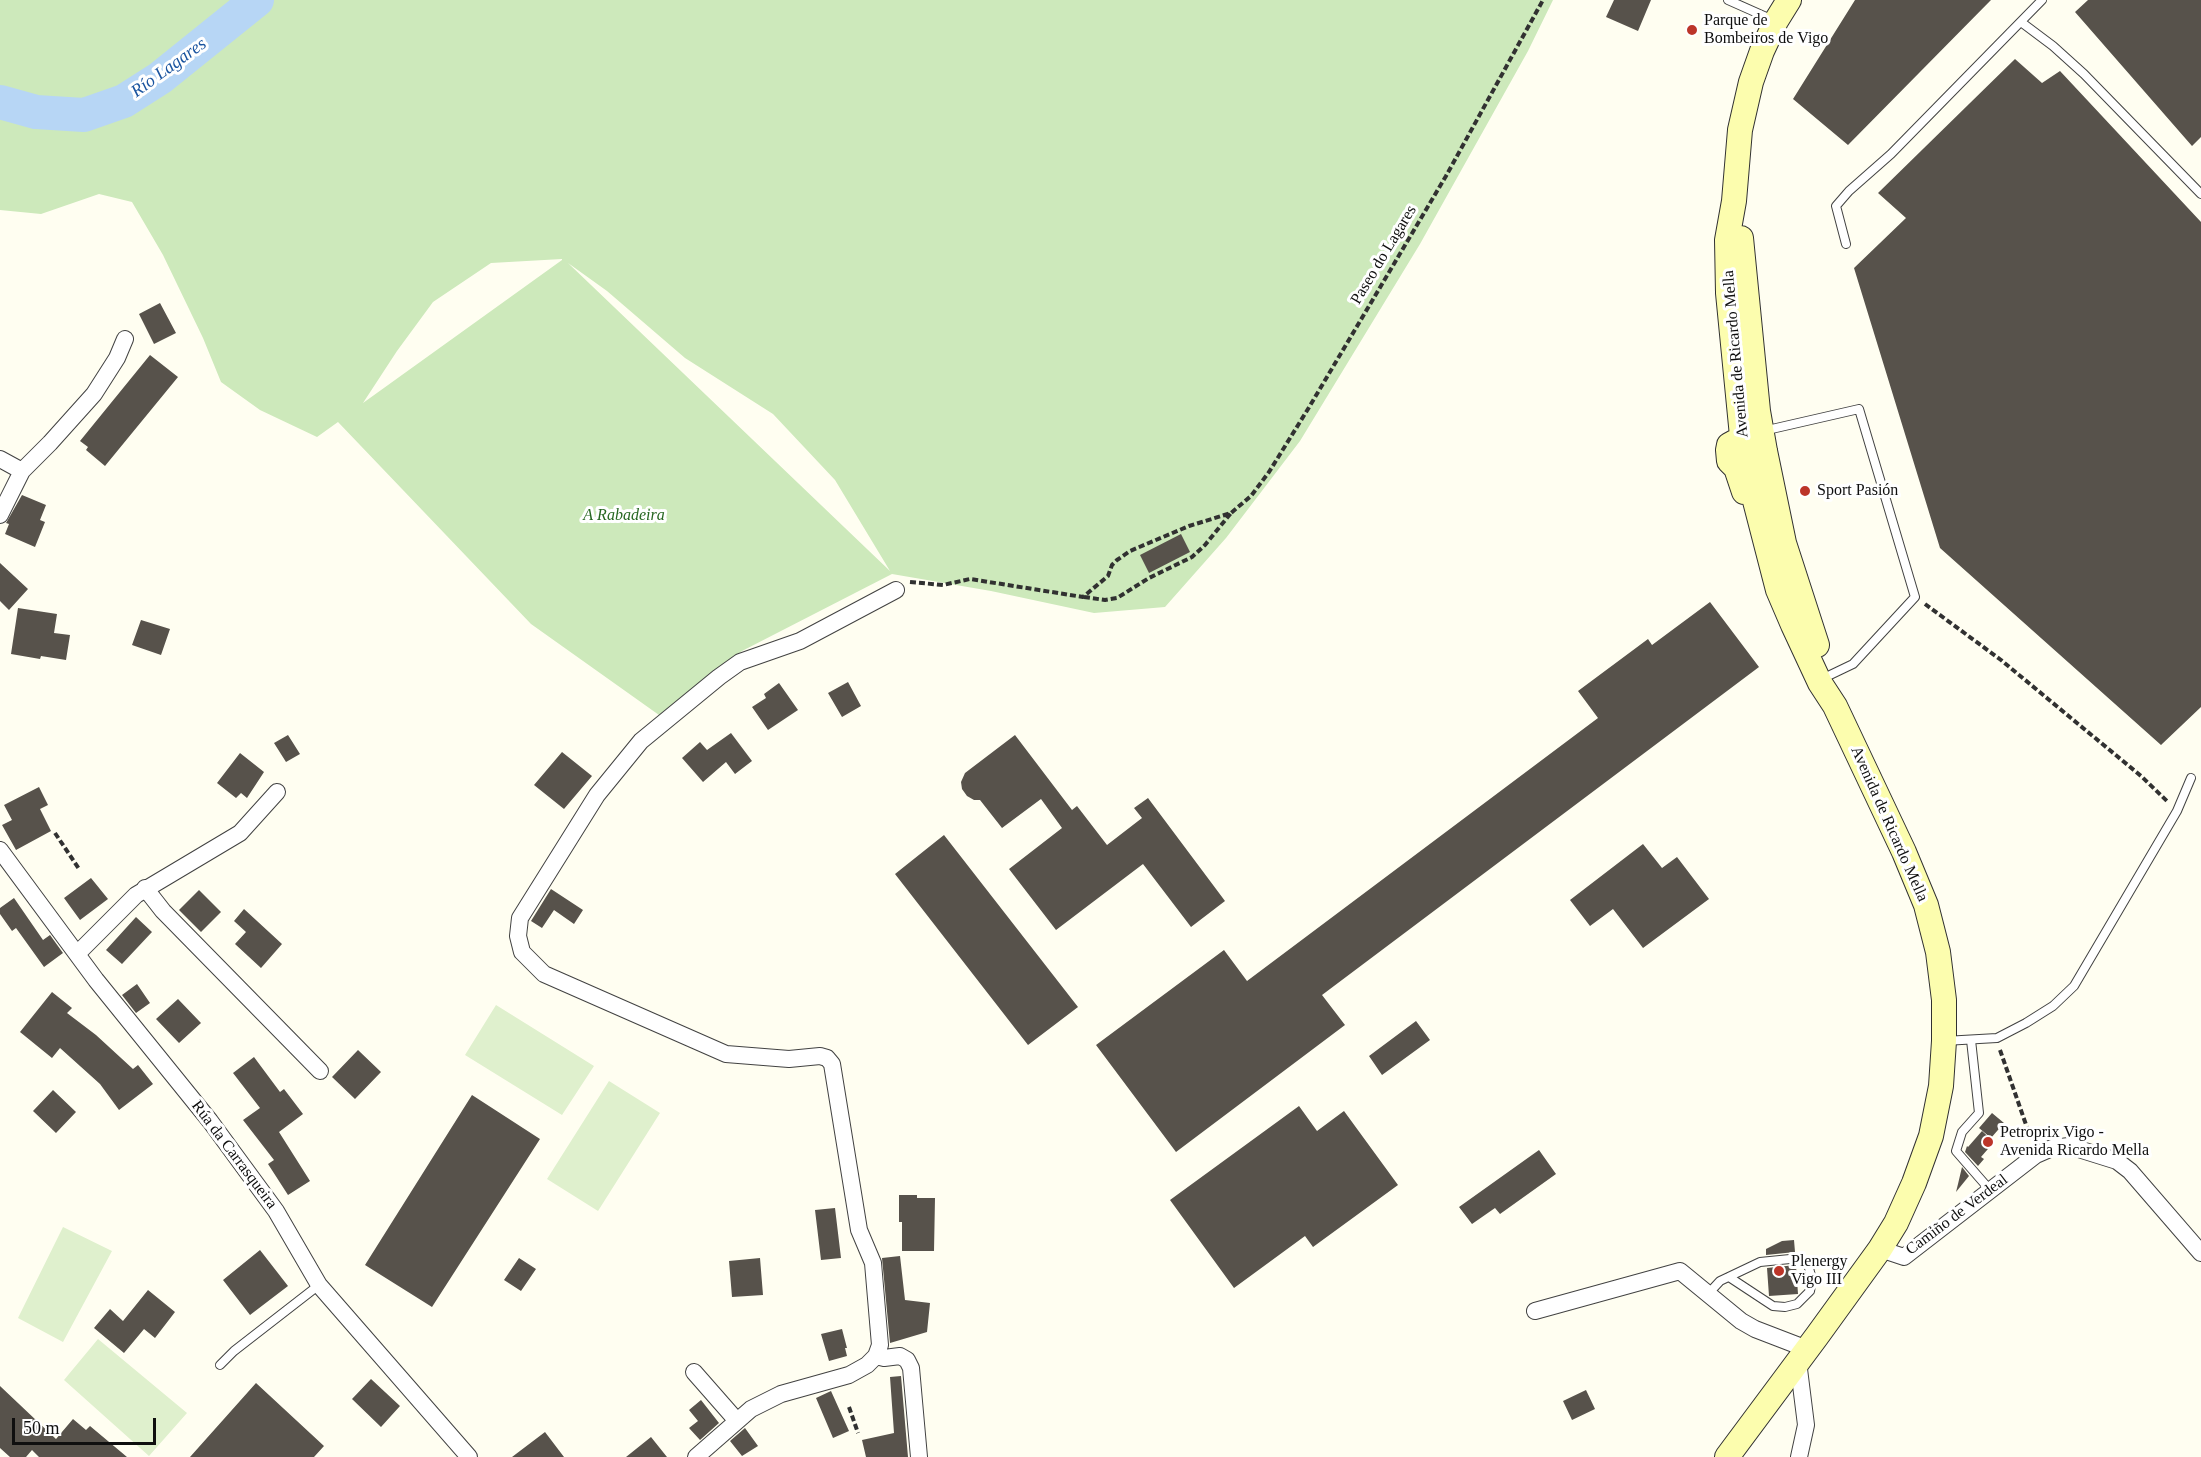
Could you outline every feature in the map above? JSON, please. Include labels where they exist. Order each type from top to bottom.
[{"type":"main road","name":"Avenida de Ricardo Mella","points":[[1789,0],[1762,51],[1751,82],[1740,130],[1734,201],[1727,240],[1730,317],[1747,448],[1782,570],[1828,676],[1835,706]]},
{"type":"main road","name":"Avenida de Ricardo Mella","points":[[1727,1457],[1880,1249],[1896,1223],[1914,1183],[1930,1136],[1941,1086],[1944,1041],[1944,1000],[1938,952],[1926,905],[1904,852],[1835,706],[1820,683],[1792,625],[1782,570],[1773,496],[1747,448],[1751,340],[1741,238],[1734,201]]},
{"type":"street","points":[[0,515],[22,471],[94,394],[117,358],[125,339]]},
{"type":"street","points":[[0,459],[22,471]]},
{"type":"street","points":[[696,1457],[751,1408],[781,1394],[849,1375],[867,1365],[876,1356],[880,1345],[873,1263],[859,1230],[834,1072],[827,1059],[820,1056],[789,1059],[726,1054],[544,974],[522,952],[518,936],[520,918],[597,795],[641,741],[740,662],[800,641],[896,590]]},
{"type":"street","points":[[77,954],[145,888],[240,833],[277,792]]},
{"type":"street","name":"Rúa da Carrasqueira","points":[[0,850],[96,980],[210,1120],[276,1211],[319,1285],[469,1457]]},
{"type":"street","points":[[145,888],[163,911],[320,1071]]},
{"type":"street","name":"Camiño de Verdeal","points":[[1880,1249],[1905,1257],[2036,1155],[2052,1148],[2068,1146],[2116,1161],[2130,1171],[2201,1253]]},
{"type":"street","points":[[1535,1311],[1680,1271],[1741,1321],[1803,1355],[1806,1425],[1799,1457]]},
{"type":"street","points":[[876,1356],[884,1358],[900,1356],[908,1360],[911,1368],[919,1457]]},
{"type":"street","points":[[694,1372],[737,1421]]},
{"type":"lane","points":[[1728,0],[1776,21]]},
{"type":"lane","points":[[1846,244],[1836,207],[1849,191],[1891,154],[2042,0]]},
{"type":"lane","points":[[2021,22],[2053,46],[2084,74],[2201,194]]},
{"type":"lane","points":[[1747,448],[1859,409],[1915,597],[1852,664],[1828,676]]},
{"type":"lane","points":[[1944,1041],[1996,1038],[2053,1006],[2074,986],[2177,811],[2191,778]]},
{"type":"lane","points":[[1971,1040],[1978,1113],[1962,1132],[1956,1151],[1990,1190]]},
{"type":"lane","points":[[1708,1295],[1720,1281],[1760,1262],[1800,1258],[1808,1264],[1812,1280],[1810,1291],[1797,1304],[1785,1307],[1773,1306],[1729,1277]]},
{"type":"lane","points":[[220,1365],[234,1351],[319,1285]]},
{"type":"path","name":"Paseo do Lagares","points":[[896,590],[907,582],[943,585],[970,579],[1105,600],[1117,598],[1149,578],[1192,557],[1231,513],[1251,496],[1269,472],[1446,176],[1543,0]]},
{"type":"path","name":"Paseo do Lagares","points":[[1083,597],[1108,576],[1112,565],[1117,560],[1130,551],[1189,526],[1231,513]]},
{"type":"path","points":[[1915,597],[2010,668],[2141,776],[2177,811]]},
{"type":"path","points":[[55,833],[79,869]]},
{"type":"path","points":[[1996,1038],[2036,1155]]},
{"type":"path","points":[[849,1407],[858,1433]]},
{"type":"green space","name":"A Rabadeira","points":[[0,0],[1553,0],[1528,51],[1420,244],[1300,441],[1226,538],[1165,607],[1094,613],[991,591],[892,574],[742,651],[659,715],[531,624],[338,422],[317,437],[260,410],[221,382],[203,338],[163,255],[132,202],[99,194],[41,214],[0,210]],"holes":[[[562,260],[363,403],[433,302],[491,263]],[[568,263],[607,291],[685,358],[773,414],[835,480],[890,571]]]},
{"type":"green space","points":[[496,1005],[594,1066],[562,1115],[465,1055]]},
{"type":"green space","points":[[609,1081],[660,1113],[598,1211],[547,1179]]},
{"type":"green space","points":[[63,1227],[112,1251],[63,1342],[18,1318]]},
{"type":"green space","points":[[98,1339],[187,1413],[149,1456],[64,1380]]},
{"type":"building","points":[[1614,0],[1651,0],[1638,31],[1606,17]]},
{"type":"building","points":[[1855,0],[1991,0],[1848,145],[1793,99]]},
{"type":"building","points":[[2088,0],[2201,0],[2201,137],[2192,146],[2075,12]]},
{"type":"building","points":[[2015,59],[2042,83],[2060,71],[2201,222],[2201,707],[2161,745],[1940,548],[1854,268],[1906,218],[1878,193]]},
{"type":"building","points":[[160,303],[176,333],[154,344],[139,314]]},
{"type":"building","points":[[150,355],[178,377],[105,466],[86,450],[88,447],[80,441]]},
{"type":"building","points":[[22,495],[46,505],[40,520],[45,522],[35,547],[5,534],[9,524],[6,523]]},
{"type":"building","points":[[1181,534],[1190,552],[1149,573],[1140,555]]},
{"type":"building","points":[[0,563],[28,589],[9,610],[0,601]]},
{"type":"building","points":[[1710,602],[1759,667],[1322,995],[1345,1025],[1176,1152],[1096,1045],[1224,950],[1247,981],[1598,718],[1578,691],[1648,639],[1652,645]]},
{"type":"building","points":[[18,608],[57,614],[54,633],[70,635],[66,660],[41,656],[40,659],[11,654]]},
{"type":"building","points":[[141,620],[170,629],[161,655],[132,645]]},
{"type":"building","points":[[848,682],[861,706],[842,717],[828,693]]},
{"type":"building","points":[[779,683],[798,710],[768,730],[752,707],[766,698],[764,694]]},
{"type":"building","points":[[731,733],[752,761],[735,774],[726,762],[703,782],[682,758],[700,742],[707,750]]},
{"type":"building","points":[[288,735],[300,754],[286,762],[274,743]]},
{"type":"building","points":[[1015,735],[1072,810],[1077,806],[1107,845],[1142,818],[1134,808],[1148,798],[1225,901],[1191,927],[1143,864],[1056,930],[1009,869],[1062,828],[1041,799],[1002,828],[980,800],[967,796],[962,789],[961,782],[965,773]]},
{"type":"building","points":[[562,752],[592,776],[564,809],[534,785]]},
{"type":"building","points":[[240,753],[264,772],[247,798],[241,793],[236,798],[217,783]]},
{"type":"building","points":[[39,787],[48,805],[40,809],[51,831],[16,850],[2,825],[12,820],[4,805]]},
{"type":"building","points":[[944,835],[1078,1007],[1028,1045],[895,874]]},
{"type":"building","points":[[1643,844],[1662,868],[1677,857],[1709,899],[1643,948],[1613,909],[1590,926],[1570,900]]},
{"type":"building","points":[[91,878],[108,899],[80,920],[64,898]]},
{"type":"building","points":[[551,889],[583,910],[574,924],[554,910],[542,928],[531,921]]},
{"type":"building","points":[[199,890],[221,912],[201,932],[179,910]]},
{"type":"building","points":[[14,898],[43,940],[50,935],[63,953],[44,967],[16,928],[12,931],[0,914],[0,908]]},
{"type":"building","points":[[244,909],[282,944],[261,968],[235,944],[246,932],[234,921]]},
{"type":"building","points":[[136,917],[152,932],[122,964],[106,950]]},
{"type":"building","points":[[137,984],[150,1003],[136,1013],[122,995]]},
{"type":"building","points":[[52,992],[72,1008],[67,1013],[96,1035],[133,1069],[138,1065],[153,1084],[119,1110],[100,1084],[60,1048],[52,1058],[20,1032]]},
{"type":"building","points":[[178,999],[201,1023],[179,1043],[156,1019]]},
{"type":"building","points":[[1416,1021],[1430,1040],[1382,1075],[1369,1056]]},
{"type":"building","points":[[358,1050],[381,1072],[355,1099],[332,1077]]},
{"type":"building","points":[[254,1057],[280,1092],[284,1089],[303,1114],[279,1132],[310,1181],[288,1195],[268,1164],[274,1160],[243,1120],[260,1108],[233,1073]]},
{"type":"building","points":[[53,1090],[76,1112],[56,1133],[33,1111]]},
{"type":"building","points":[[472,1095],[540,1139],[432,1307],[365,1265]]},
{"type":"building","points":[[1299,1106],[1317,1131],[1344,1111],[1398,1185],[1313,1247],[1305,1236],[1234,1288],[1170,1200]]},
{"type":"building","points":[[1992,1113],[2004,1123],[1991,1138],[1979,1128]]},
{"type":"building","points":[[1982,1131],[1994,1142],[1981,1157],[1984,1159],[1978,1166],[1965,1152],[1967,1146]]},
{"type":"building","points":[[1539,1150],[1556,1174],[1500,1214],[1495,1208],[1472,1224],[1459,1207]]},
{"type":"building","points":[[1962,1167],[1969,1176],[1956,1192],[1958,1184]]},
{"type":"building","points":[[899,1195],[935,1198],[934,1251],[902,1251]]},
{"type":"building","points":[[835,1208],[841,1258],[821,1260],[815,1210]]},
{"type":"building","points":[[1794,1240],[1795,1252],[1766,1255],[1766,1249],[1782,1241]]},
{"type":"building","points":[[260,1250],[288,1286],[250,1315],[223,1280]]},
{"type":"building","points":[[900,1256],[905,1300],[930,1303],[927,1332],[890,1343],[882,1258]]},
{"type":"building","points":[[519,1258],[536,1269],[521,1291],[504,1280]]},
{"type":"building","points":[[760,1258],[763,1295],[732,1297],[729,1261]]},
{"type":"building","points":[[1796,1265],[1798,1294],[1769,1296],[1767,1268]]},
{"type":"building","points":[[148,1290],[175,1312],[155,1338],[144,1329],[124,1353],[94,1328],[110,1309],[123,1321]]},
{"type":"building","points":[[842,1329],[847,1356],[829,1361],[821,1334]]},
{"type":"building","points":[[901,1376],[908,1457],[866,1457],[862,1440],[894,1433],[890,1377]]},
{"type":"building","points":[[371,1379],[400,1406],[381,1427],[352,1399]]},
{"type":"building","points":[[256,1383],[324,1446],[314,1457],[190,1457]]},
{"type":"building","points":[[0,1386],[56,1439],[73,1419],[86,1430],[90,1426],[127,1457],[39,1457],[32,1450],[26,1457],[10,1457],[0,1448]]},
{"type":"building","points":[[1586,1390],[1595,1409],[1572,1420],[1563,1401]]},
{"type":"building","points":[[831,1391],[849,1431],[833,1438],[816,1398]]},
{"type":"building","points":[[701,1400],[719,1423],[700,1440],[689,1428],[698,1421],[689,1410]]},
{"type":"building","points":[[745,1428],[758,1446],[742,1456],[730,1441]]},
{"type":"building","points":[[545,1432],[564,1457],[512,1457]]},
{"type":"building","points":[[651,1437],[667,1457],[626,1457]]},
{"type":"waterway","name":"Río Lagares","points":[[0,102],[36,112],[84,115],[124,101],[160,78],[257,0]]},
{"type":"place","name":"Parque de Bombeiros de Vigo","points":[[1692,30]]},
{"type":"place","name":"Sport Pasión","points":[[1805,491]]},
{"type":"place","name":"Petroprix Vigo - Avenida Ricardo Mella","points":[[1988,1142]]},
{"type":"place","name":"Plenergy Vigo III","points":[[1779,1271]]}]
